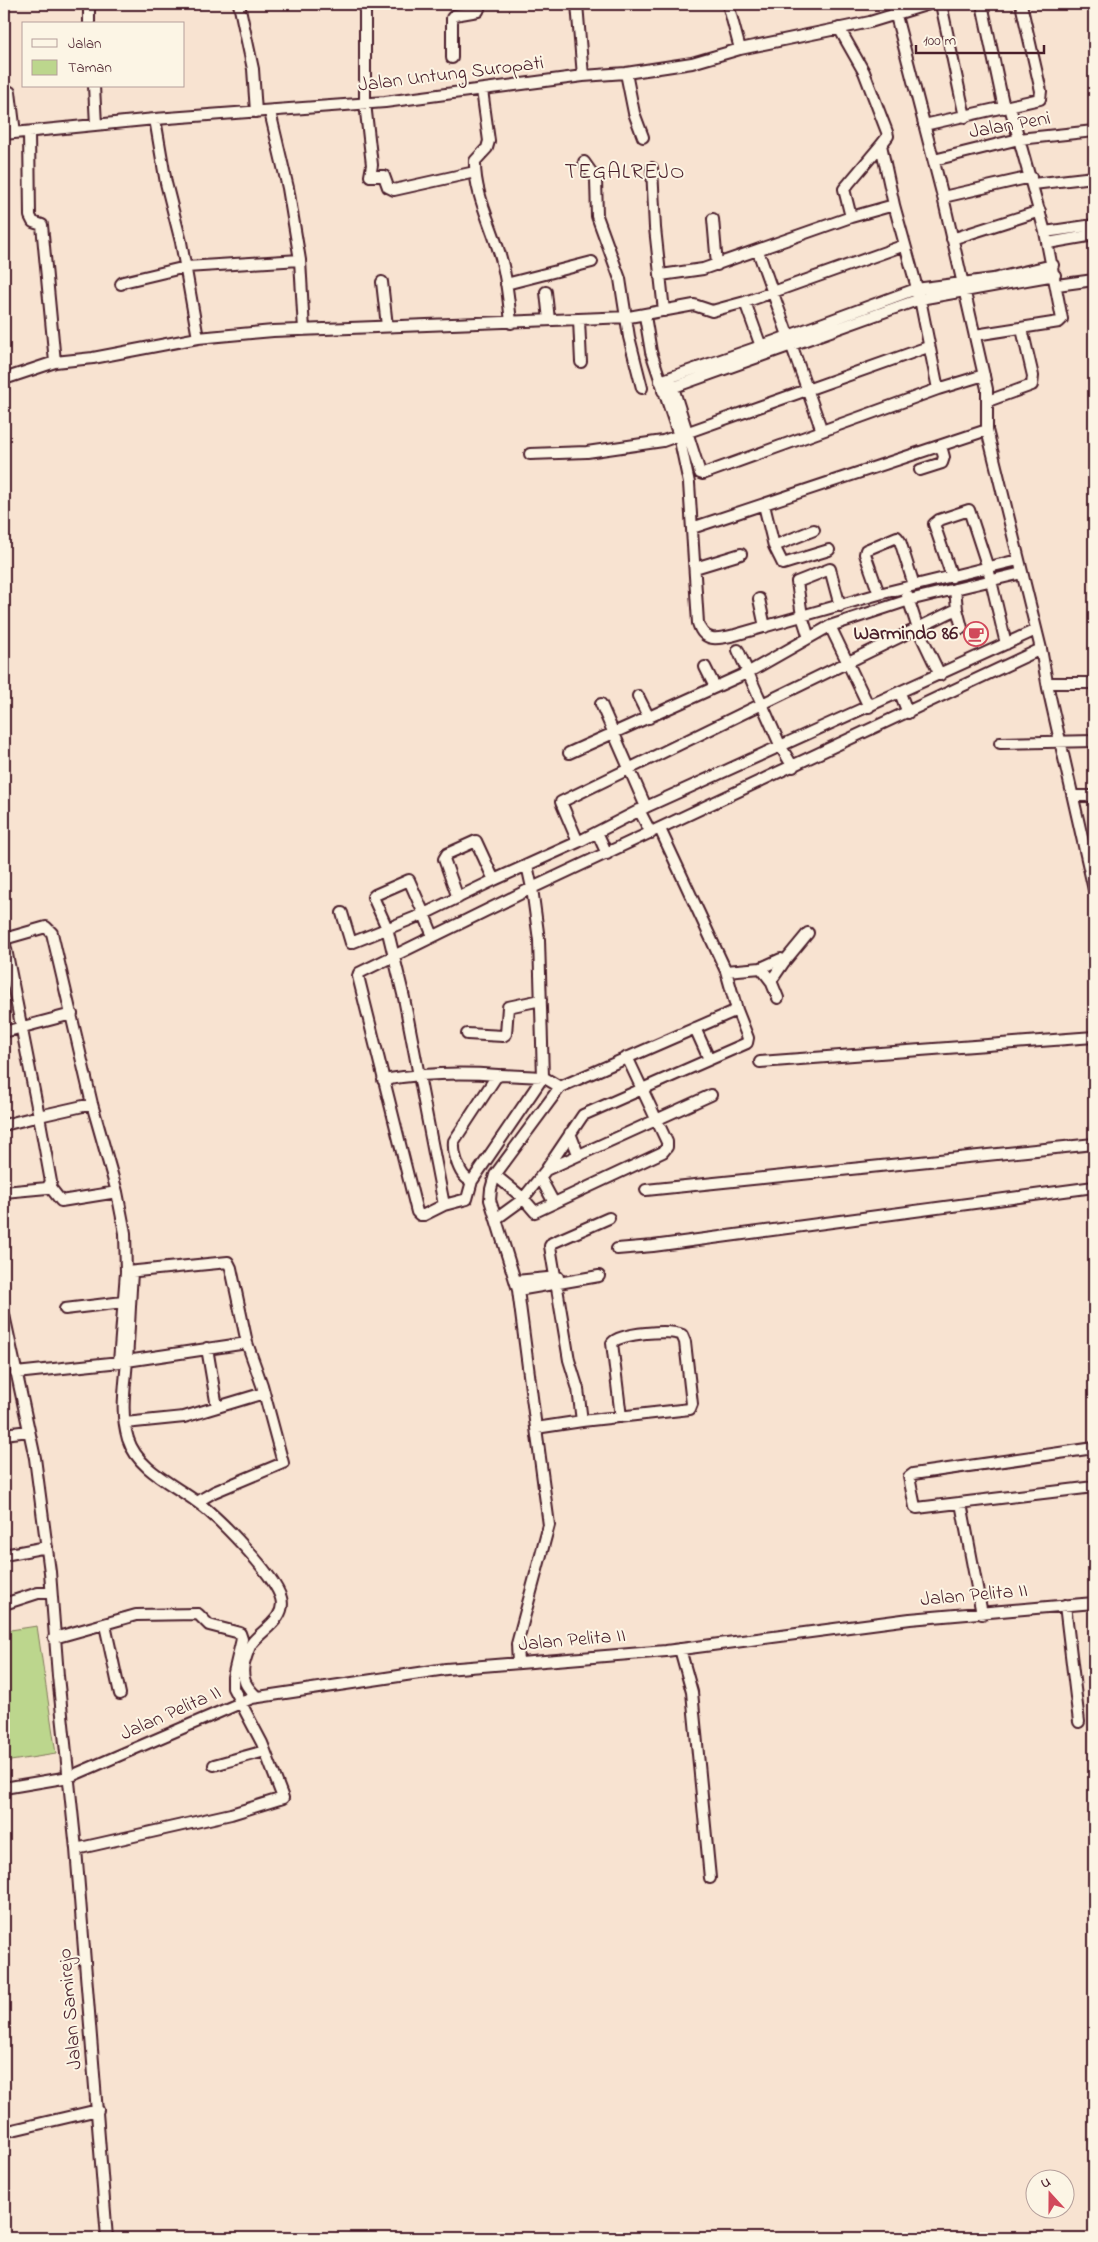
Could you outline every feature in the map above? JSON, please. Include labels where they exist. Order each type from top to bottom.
[{"type":"street","points":[[89,4],[89,22]]},
{"type":"street","points":[[239,4],[253,69],[256,112]]},
{"type":"street","points":[[365,4],[365,103],[372,165],[370,176],[384,176],[388,187],[394,190],[475,172]]},
{"type":"street","points":[[452,58],[452,18],[478,11],[482,4]]},
{"type":"street","points":[[578,4],[583,76]]},
{"type":"street","points":[[728,4],[740,49]]},
{"type":"street","name":"Jalan Untung Suropati","points":[[4,134],[155,119],[270,112],[365,103],[583,76],[626,73],[692,63],[740,49],[839,28],[895,9],[929,4]]},
{"type":"street","points":[[941,4],[965,117]]},
{"type":"street","points":[[975,335],[1022,329],[1059,322],[1062,319],[1055,275],[1040,211],[1019,139],[1007,107],[982,4]]},
{"type":"street","points":[[924,125],[1036,102],[1042,97],[1022,4]]},
{"type":"street","points":[[895,9],[943,196],[975,335],[988,401],[987,430],[1041,649],[1094,890]]},
{"type":"street","points":[[839,28],[874,94],[888,136],[844,189],[851,217]]},
{"type":"street","points":[[626,73],[634,113],[643,137]]},
{"type":"street","points":[[94,88],[96,125]]},
{"type":"street","points":[[482,90],[489,140],[488,148],[475,161],[475,172],[484,208],[502,261],[511,323]]},
{"type":"street","points":[[10,92],[15,132]]},
{"type":"street","points":[[270,112],[288,188],[300,260],[304,330]]},
{"type":"street","points":[[155,119],[166,183],[186,267],[198,338]]},
{"type":"street","name":"Jalan Peni","points":[[934,160],[1019,139],[1094,131]]},
{"type":"street","points":[[29,132],[30,216],[33,222],[42,225],[55,362]]},
{"type":"street","points":[[881,145],[894,205],[918,294],[938,389]]},
{"type":"street","points":[[584,162],[596,179],[597,216],[620,279],[642,388]]},
{"type":"street","points":[[652,168],[654,228],[664,311]]},
{"type":"street","points":[[943,196],[1032,180],[1094,177]]},
{"type":"street","points":[[661,275],[689,272],[717,265],[851,217],[894,205]]},
{"type":"street","points":[[952,239],[1040,211]]},
{"type":"street","points":[[713,219],[717,265]]},
{"type":"street","points":[[1045,232],[1094,224]]},
{"type":"street","points":[[1048,243],[1094,235]]},
{"type":"street","points":[[4,379],[55,362],[93,358],[198,338],[273,331],[627,318],[694,305],[712,311],[745,302],[773,290],[905,245]]},
{"type":"street","points":[[758,251],[822,431]]},
{"type":"street","points":[[121,284],[186,267],[300,260]]},
{"type":"street","points":[[506,284],[592,262]]},
{"type":"street","points":[[661,386],[918,294],[963,285],[1055,275],[1094,280]]},
{"type":"street","points":[[382,282],[387,326]]},
{"type":"street","points":[[546,292],[549,320]]},
{"type":"street","points":[[745,302],[763,351]]},
{"type":"street","points":[[642,316],[661,386],[681,436],[700,473],[703,474],[938,389],[984,375]]},
{"type":"street","points":[[578,320],[581,362]]},
{"type":"street","points":[[988,401],[1032,384],[1033,376],[1022,329]]},
{"type":"street","points":[[530,454],[587,452],[663,441],[928,347]]},
{"type":"street","points":[[672,383],[689,483],[698,622],[701,632],[705,636],[722,638],[803,619],[879,594],[956,589],[1022,573]]},
{"type":"street","points":[[692,528],[987,430]]},
{"type":"street","points":[[920,470],[942,463],[944,456],[941,446]]},
{"type":"street","points":[[764,505],[780,562],[786,564],[829,550]]},
{"type":"street","points":[[952,576],[934,524],[939,520],[969,510],[988,568],[1006,644]]},
{"type":"street","points":[[774,546],[814,530]]},
{"type":"street","points":[[879,594],[865,554],[866,550],[897,537],[900,541],[908,592],[918,629],[940,675]]},
{"type":"street","points":[[694,568],[741,554]]},
{"type":"street","points":[[569,753],[749,672],[830,626],[908,592],[952,576],[1018,560]]},
{"type":"street","points":[[809,638],[803,619],[797,582],[827,569],[832,571],[840,606]]},
{"type":"street","points":[[956,589],[957,609],[962,628]]},
{"type":"street","points":[[759,599],[765,627]]},
{"type":"street","points":[[578,842],[561,802],[957,609]]},
{"type":"street","points":[[830,626],[869,707]]},
{"type":"street","points":[[342,912],[351,943],[424,914],[578,842],[642,808],[1036,630]]},
{"type":"street","points":[[551,1081],[472,1181],[467,1199],[444,1205],[424,1215],[418,1214],[383,1080],[358,976],[359,973],[394,954],[532,888],[1041,649]]},
{"type":"street","points":[[738,650],[781,746],[793,767]]},
{"type":"street","points":[[705,667],[715,688]]},
{"type":"street","points":[[1047,683],[1094,683]]},
{"type":"street","points":[[900,693],[908,713]]},
{"type":"street","points":[[638,696],[649,718]]},
{"type":"street","points":[[496,1219],[523,1198],[543,1174],[583,1115],[747,1043],[748,1038],[737,1010],[726,971],[656,831],[642,808],[629,769],[601,704]]},
{"type":"street","points":[[1000,743],[1094,741]]},
{"type":"street","points":[[1073,796],[1094,796]]},
{"type":"street","points":[[597,832],[607,854]]},
{"type":"street","points":[[458,898],[444,859],[447,854],[476,841],[494,880]]},
{"type":"street","points":[[508,1664],[517,1644],[550,1525],[517,1285],[490,1200],[495,1175],[551,1081],[541,1000],[539,940],[527,865]]},
{"type":"street","points":[[433,936],[411,881],[406,880],[373,897],[387,928],[394,954],[444,1205]]},
{"type":"street","points":[[117,1192],[61,1201],[50,1186],[51,1182],[39,1116],[4,939],[46,927],[50,929],[72,1014],[92,1104],[117,1192],[125,1233],[129,1272],[122,1361]]},
{"type":"street","points":[[771,981],[808,933]]},
{"type":"street","points":[[726,971],[761,968],[780,959],[784,962]]},
{"type":"street","points":[[761,968],[771,981],[778,998]]},
{"type":"street","points":[[467,1034],[503,1036],[506,1034],[508,1007],[513,1004],[541,1000]]},
{"type":"street","points":[[383,1080],[418,1074],[448,1073],[498,1075],[551,1081],[627,1057],[737,1010]]},
{"type":"street","points":[[4,1032],[72,1014]]},
{"type":"street","points":[[695,1028],[709,1059]]},
{"type":"street","points":[[760,1062],[1094,1037]]},
{"type":"street","points":[[495,1175],[523,1198],[535,1212],[663,1152],[667,1147],[667,1142],[627,1057]]},
{"type":"street","points":[[472,1181],[466,1179],[460,1170],[454,1141],[498,1075]]},
{"type":"street","points":[[543,1174],[578,1154],[711,1095]]},
{"type":"street","points":[[4,1124],[92,1104]]},
{"type":"street","points":[[570,1133],[578,1154]]},
{"type":"street","points":[[646,1190],[1094,1144]]},
{"type":"street","points":[[543,1174],[554,1203]]},
{"type":"street","points":[[4,1192],[50,1186]]},
{"type":"street","points":[[617,1249],[663,1245],[1094,1187]]},
{"type":"street","points":[[582,1421],[578,1389],[569,1360],[550,1244],[609,1218]]},
{"type":"street","points":[[129,1272],[228,1262],[231,1268],[247,1343],[264,1393],[283,1463],[214,1492],[197,1502]]},
{"type":"street","points":[[76,1849],[231,1814],[283,1798],[249,1699],[243,1672],[250,1645],[271,1625],[281,1610],[281,1599],[268,1573],[197,1502],[148,1467],[138,1457],[128,1440],[122,1410],[122,1361],[123,1302],[129,1272]]},
{"type":"street","points":[[517,1285],[602,1274]]},
{"type":"street","points":[[65,1309],[123,1302]]},
{"type":"street","name":"Jalan Samirejo","points":[[4,1314],[5,1331],[22,1372],[47,1547],[54,1638],[76,1849],[107,2238]]},
{"type":"street","points":[[536,1428],[582,1421],[621,1417],[691,1407],[685,1342],[682,1335],[677,1332],[662,1332],[620,1337],[612,1343],[621,1417]]},
{"type":"street","points":[[22,1372],[122,1361],[247,1343]]},
{"type":"street","points":[[207,1348],[217,1407]]},
{"type":"street","points":[[125,1423],[184,1417],[264,1393]]},
{"type":"street","points":[[4,1434],[29,1431]]},
{"type":"street","points":[[1094,1448],[913,1474],[909,1477],[917,1508],[1094,1487]]},
{"type":"street","points":[[961,1503],[982,1614]]},
{"type":"street","points":[[4,1555],[47,1547]]},
{"type":"street","points":[[4,1604],[38,1593],[51,1593]]},
{"type":"street","name":"Jalan Pelita II","points":[[4,1788],[69,1777],[249,1699],[446,1670],[680,1649],[910,1620],[1094,1602]]},
{"type":"street","points":[[1065,1605],[1079,1722]]},
{"type":"street","points":[[54,1638],[136,1615],[198,1614],[206,1624],[240,1633],[242,1639],[232,1682],[249,1699]]},
{"type":"street","points":[[104,1625],[120,1694]]},
{"type":"street","points":[[242,1639],[250,1645]]},
{"type":"street","points":[[680,1649],[692,1692],[710,1878]]},
{"type":"street","points":[[214,1765],[266,1751]]},
{"type":"street","points":[[4,2132],[98,2110]]},
{"type":"green space","points":[[37,1626],[56,1754],[4,1762],[4,1631]]},
{"type":"place","name":"Warmindo 86","points":[[976,634]]},
{"type":"district","name":"TEGALREJO","points":[[625,173]]}]
